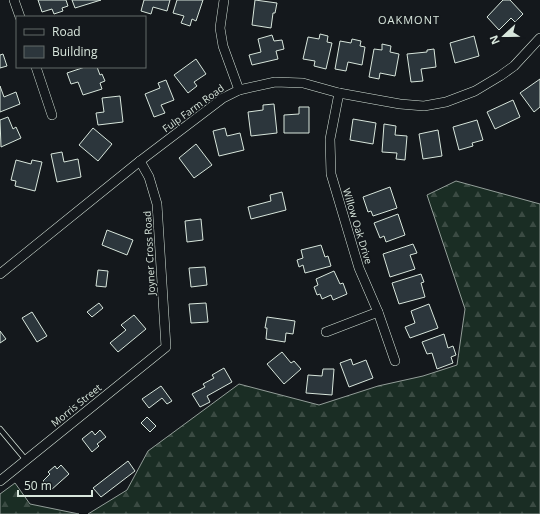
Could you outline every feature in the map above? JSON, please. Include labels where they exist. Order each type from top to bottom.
[{"type":"street","points":[[14,0],[20,16]]},
{"type":"street","points":[[224,0],[220,28],[223,46],[239,90]]},
{"type":"street","name":"Fulp Farm Road","points":[[0,274],[140,161],[223,98],[239,90],[275,82],[303,83],[339,93],[400,104],[424,106],[446,102],[475,91],[514,66],[540,38]]},
{"type":"street","points":[[36,68],[52,115]]},
{"type":"street","name":"Willow Oak Drive","points":[[339,93],[330,139],[331,174],[359,268],[378,312],[395,361]]},
{"type":"street","name":"Joyner Cross Road","points":[[140,161],[149,177],[157,204],[166,347]]},
{"type":"street","points":[[326,332],[378,312]]},
{"type":"street","name":"Morris Street","points":[[0,481],[166,347]]},
{"type":"lane","points":[[0,429],[26,460]]},
{"type":"green space","points":[[456,181],[540,204],[540,514],[88,514],[127,490],[148,451],[239,384],[319,405],[378,386],[423,376],[457,365],[465,309],[427,195]]},
{"type":"green space","points":[[15,483],[30,504],[79,514],[0,514],[0,494]]},
{"type":"building","points":[[38,0],[66,0],[68,6],[62,8],[63,11],[54,14],[52,9],[42,12]]},
{"type":"building","points":[[72,0],[101,0],[75,8]]},
{"type":"building","points":[[144,0],[170,0],[167,11],[153,7],[151,14],[141,11]]},
{"type":"building","points":[[177,0],[203,0],[196,21],[192,19],[190,26],[181,23],[184,16],[173,13]]},
{"type":"building","points":[[255,0],[277,3],[275,13],[273,13],[271,28],[252,25]]},
{"type":"building","points":[[503,0],[510,0],[523,14],[515,22],[511,18],[499,30],[487,17]]},
{"type":"building","points":[[320,34],[328,36],[327,42],[332,43],[326,69],[314,66],[315,61],[303,59],[308,37],[319,39]]},
{"type":"building","points":[[272,35],[274,41],[282,40],[284,49],[276,51],[278,59],[252,65],[249,55],[261,52],[258,39]]},
{"type":"building","points":[[474,36],[479,56],[455,63],[450,43]]},
{"type":"building","points":[[352,39],[361,41],[360,46],[365,47],[362,65],[348,62],[346,71],[335,69],[340,41],[351,43]]},
{"type":"building","points":[[382,44],[391,46],[390,52],[399,54],[395,76],[380,73],[379,79],[369,77],[374,49],[382,50]]},
{"type":"building","points":[[434,49],[436,67],[421,69],[423,81],[411,82],[407,54],[427,52],[427,50]]},
{"type":"building","points":[[3,54],[7,66],[0,68],[0,55]]},
{"type":"building","points":[[196,59],[206,74],[194,82],[197,86],[188,93],[174,75]]},
{"type":"building","points":[[82,68],[97,68],[100,75],[102,74],[105,81],[100,83],[102,89],[83,95],[78,82],[71,84],[67,73]]},
{"type":"building","points":[[540,79],[540,107],[534,112],[520,93]]},
{"type":"building","points":[[166,80],[174,100],[161,105],[165,113],[154,117],[145,94],[160,88],[158,83]]},
{"type":"building","points":[[0,86],[4,97],[16,92],[20,104],[0,112]]},
{"type":"building","points":[[120,96],[123,122],[98,125],[96,113],[104,112],[102,98]]},
{"type":"building","points":[[513,100],[520,117],[495,129],[487,112]]},
{"type":"building","points":[[274,104],[277,133],[251,136],[248,112],[263,110],[263,105]]},
{"type":"building","points":[[299,107],[309,107],[309,133],[284,133],[284,115],[299,114]]},
{"type":"building","points":[[8,117],[13,129],[16,127],[21,138],[1,147],[0,120]]},
{"type":"building","points":[[353,119],[376,123],[373,144],[350,140]]},
{"type":"building","points":[[477,120],[483,140],[472,143],[473,146],[459,150],[453,127]]},
{"type":"building","points":[[384,124],[396,126],[395,135],[407,136],[405,160],[396,159],[397,153],[382,152]]},
{"type":"building","points":[[93,128],[112,144],[98,161],[79,145]]},
{"type":"building","points":[[225,128],[227,136],[240,133],[244,150],[219,156],[213,131]]},
{"type":"building","points":[[438,130],[442,156],[423,159],[419,134]]},
{"type":"building","points":[[196,144],[212,165],[194,178],[179,158]]},
{"type":"building","points":[[62,152],[64,162],[78,159],[81,177],[57,182],[51,154]]},
{"type":"building","points":[[16,160],[31,164],[32,160],[42,162],[35,191],[15,186],[16,181],[11,180]]},
{"type":"building","points":[[390,187],[397,208],[373,216],[371,211],[368,212],[363,197]]},
{"type":"building","points":[[282,192],[286,210],[251,219],[248,207],[271,201],[270,195]]},
{"type":"building","points":[[398,214],[405,235],[386,242],[384,236],[380,238],[374,223]]},
{"type":"building","points":[[201,219],[203,240],[187,242],[185,221]]},
{"type":"building","points":[[107,230],[133,240],[127,255],[102,245]]},
{"type":"building","points":[[413,244],[417,253],[410,255],[415,269],[390,277],[383,254]]},
{"type":"building","points":[[321,245],[325,257],[328,256],[331,266],[305,273],[303,265],[299,267],[297,260],[303,258],[301,250]]},
{"type":"building","points":[[205,267],[207,285],[191,287],[189,268]]},
{"type":"building","points":[[98,270],[108,271],[106,287],[96,286]]},
{"type":"building","points":[[334,271],[340,284],[343,283],[347,294],[333,300],[331,295],[322,299],[320,294],[317,295],[314,287],[318,285],[316,279]]},
{"type":"building","points":[[421,274],[424,282],[421,283],[425,297],[399,304],[392,283]]},
{"type":"building","points":[[99,303],[103,308],[92,317],[87,312]]},
{"type":"building","points":[[206,303],[208,322],[191,323],[189,304]]},
{"type":"building","points":[[429,304],[438,328],[410,338],[405,327],[415,323],[411,311]]},
{"type":"building","points":[[32,312],[47,336],[37,342],[22,318]]},
{"type":"building","points":[[134,315],[146,329],[118,352],[110,343],[126,330],[121,325]]},
{"type":"building","points":[[267,317],[295,321],[293,334],[286,333],[285,342],[266,339],[267,328],[265,328]]},
{"type":"building","points":[[0,331],[6,339],[0,343]]},
{"type":"building","points":[[444,334],[448,348],[453,346],[456,355],[451,357],[453,363],[437,369],[432,353],[427,354],[422,342]]},
{"type":"building","points":[[282,352],[291,363],[294,361],[301,369],[284,384],[267,364]]},
{"type":"building","points":[[351,359],[353,365],[366,360],[373,378],[349,387],[340,363]]},
{"type":"building","points":[[224,368],[232,382],[207,396],[210,402],[200,407],[192,394],[205,387],[203,384],[214,378],[212,375]]},
{"type":"building","points":[[323,369],[334,369],[332,395],[306,393],[308,375],[322,376]]},
{"type":"building","points":[[161,386],[172,401],[167,404],[162,398],[149,408],[142,399]]},
{"type":"building","points":[[147,417],[156,426],[150,432],[141,423]]},
{"type":"building","points":[[100,430],[106,437],[97,444],[99,446],[92,452],[82,439],[92,431],[95,435]]},
{"type":"building","points":[[128,461],[135,471],[101,497],[93,488]]},
{"type":"building","points":[[61,465],[69,474],[51,490],[43,481],[50,474],[48,472],[55,466],[57,469]]},
{"type":"district","name":"OAKMONT","points":[[409,19]]}]
